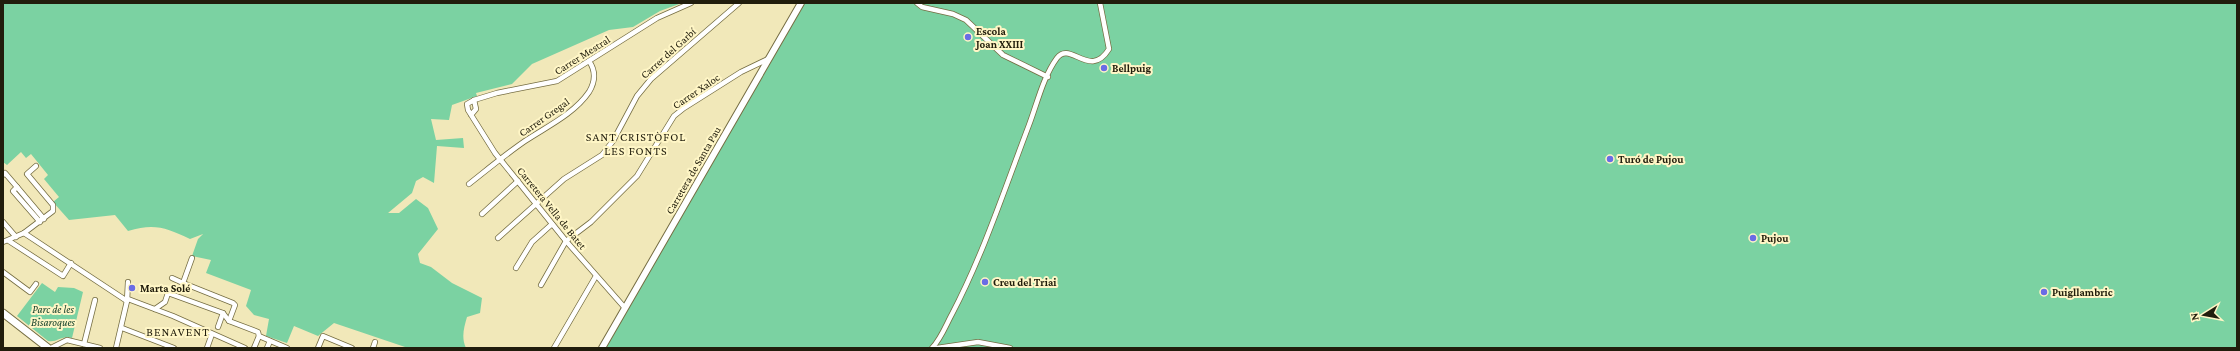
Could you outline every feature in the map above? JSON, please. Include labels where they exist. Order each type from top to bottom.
[{"type":"main road","name":"Carretera de Santa Pau","points":[[602,348],[801,3]]},
{"type":"main road","points":[[4,317],[50,348]]},
{"type":"street","name":"Carrer Mestral","points":[[474,100],[497,93],[550,84],[660,16],[691,3]]},
{"type":"street","name":"Carrer del Garbí","points":[[498,238],[535,203],[564,179],[602,155],[613,141],[637,96],[651,79],[739,3]]},
{"type":"street","points":[[916,3],[922,7],[953,14],[966,20],[1003,55],[1048,78]]},
{"type":"street","points":[[932,348],[969,278],[1048,78],[1058,57],[1063,53],[1071,53],[1090,63],[1098,60],[1106,54],[1109,49],[1109,42],[1100,3]]},
{"type":"street","name":"Carrer Xaloc","points":[[566,241],[591,222],[632,182],[670,123],[680,111],[741,72],[768,59]]},
{"type":"street","name":"Carrer Gregal","points":[[469,184],[500,159],[566,114],[584,98],[592,86],[594,77],[593,68],[589,61]]},
{"type":"street","points":[[474,100],[477,106],[471,115],[467,106],[474,100]]},
{"type":"street","name":"Carretera Vella de Batet","points":[[471,115],[500,159],[535,203],[625,308]]},
{"type":"street","points":[[3,242],[16,238],[52,213],[54,208],[27,174],[36,166]]},
{"type":"street","points":[[3,175],[5,173],[42,220]]},
{"type":"street","points":[[482,214],[518,181]]},
{"type":"street","points":[[3,222],[16,238]]},
{"type":"street","points":[[516,268],[532,242],[552,224]]},
{"type":"street","points":[[24,233],[128,300],[155,308],[245,348]]},
{"type":"street","points":[[9,241],[63,276],[71,263]]},
{"type":"street","points":[[541,285],[566,241]]},
{"type":"street","points":[[183,283],[192,258]]},
{"type":"street","points":[[3,272],[30,292],[36,284]]},
{"type":"street","points":[[554,348],[596,276]]},
{"type":"street","points":[[172,278],[233,303],[235,305],[229,321]]},
{"type":"street","points":[[116,348],[128,300],[128,282]]},
{"type":"street","points":[[155,308],[165,302],[168,293],[223,314],[229,321],[258,332],[259,336],[287,348]]},
{"type":"street","points":[[84,344],[95,300]]},
{"type":"street","points":[[218,327],[223,314]]},
{"type":"street","points":[[122,328],[174,348]]},
{"type":"street","points":[[207,348],[212,334]]},
{"type":"street","points":[[254,348],[259,336]]},
{"type":"street","points":[[318,348],[323,336],[352,348]]},
{"type":"street","points":[[50,348],[63,340],[100,348]]},
{"type":"street","points":[[267,348],[270,341]]},
{"type":"street","points":[[373,348],[375,342]]},
{"type":"street","points":[[937,348],[978,342],[1010,348]]},
{"type":"green space","points":[[3,3],[682,3],[660,11],[633,27],[609,30],[532,64],[512,84],[476,93],[477,96],[452,105],[449,120],[431,119],[436,140],[463,138],[464,148],[437,146],[434,183],[423,177],[416,181],[412,193],[388,213],[399,213],[416,199],[428,208],[438,229],[418,254],[420,263],[431,267],[452,283],[482,298],[480,313],[467,317],[463,336],[466,348],[408,348],[334,323],[318,336],[294,326],[287,343],[266,336],[269,319],[254,315],[246,306],[251,290],[206,273],[211,260],[192,256],[198,239],[203,234],[190,239],[174,232],[153,227],[128,231],[115,215],[69,220],[53,202],[59,197],[44,179],[48,175],[31,154],[26,158],[21,152],[7,165],[3,162]]},
{"type":"green space","points":[[805,3],[2237,3],[2237,348],[605,348]]},
{"type":"green space","name":"Parc de les Bisaroques","points":[[42,283],[55,292],[58,287],[74,288],[83,292],[72,338],[65,337],[54,341],[48,341],[17,316]]},
{"type":"place","name":"Escola Joan XXIII","points":[[968,37]]},
{"type":"place","name":"Bellpuig","points":[[1104,68]]},
{"type":"place","name":"Turó de Pujou","points":[[1610,159]]},
{"type":"place","name":"Pujou","points":[[1753,238]]},
{"type":"place","name":"Creu del Triai","points":[[985,282]]},
{"type":"place","name":"Marta Solé","points":[[132,288]]},
{"type":"place","name":"Puigllambric","points":[[2044,292]]},
{"type":"district","name":"SANT CRISTÒFOL LES FONTS","points":[[636,144]]},
{"type":"district","name":"BENAVENT","points":[[178,332]]}]
